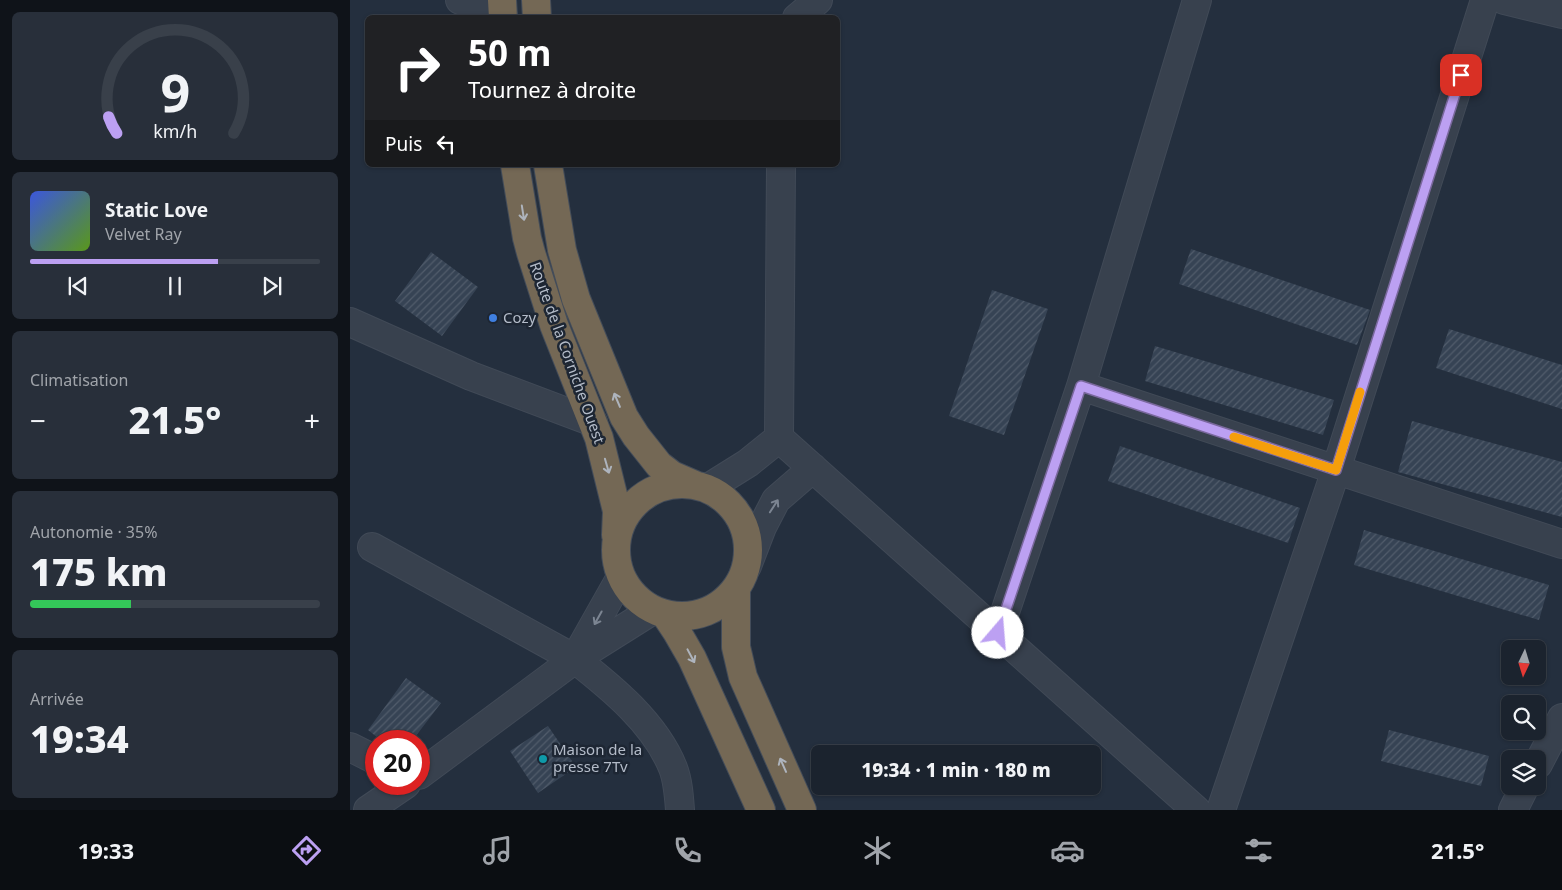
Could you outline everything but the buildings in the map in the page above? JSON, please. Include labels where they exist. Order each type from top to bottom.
[{"type":"highway","points":[[536,0],[537,15]]},
{"type":"highway","name":"Route de la Corniche Ouest","points":[[515,167],[531,253],[554,325],[599,438],[617,511],[616,540]]},
{"type":"highway","name":"Route de la Corniche Ouest","points":[[548,167],[562,250],[576,298],[624,417],[659,465],[672,475],[701,487]]},
{"type":"highway","points":[[761,810],[695,664],[677,632],[659,612],[640,601],[629,590],[621,577],[616,559],[616,540],[622,520],[635,503],[653,490],[673,484],[701,487],[724,498],[737,512],[745,529],[749,547],[742,578],[736,647],[743,677],[802,810]]},
{"type":"highway","points":[[659,612],[689,616],[712,610],[725,601],[742,578]]},
{"type":"street","points":[[460,0],[503,11]]},
{"type":"street","points":[[800,15],[818,0]]},
{"type":"street","points":[[998,633],[1081,386],[1197,0]]},
{"type":"street","points":[[1221,810],[1336,470],[1485,0]]},
{"type":"street","points":[[1504,0],[1562,14]]},
{"type":"street","points":[[701,487],[748,463],[778,438],[781,167]]},
{"type":"street","points":[[350,322],[471,376],[593,422]]},
{"type":"street","points":[[1081,386],[1562,544]]},
{"type":"street","points":[[778,438],[1196,810]]},
{"type":"street","points":[[742,578],[762,527],[776,500],[813,468]]},
{"type":"street","points":[[372,547],[575,659],[600,679],[633,709],[663,749],[673,769],[680,810]]},
{"type":"street","points":[[575,659],[621,577]]},
{"type":"street","points":[[430,767],[575,659],[659,612]]},
{"type":"street","points":[[1545,750],[1562,718]]},
{"type":"street","points":[[350,747],[365,754]]},
{"type":"street","points":[[368,810],[390,795]]},
{"type":"street","points":[[1513,810],[1520,795]]},
{"type":"slow traffic","points":[[1234,437],[1336,470],[1360,392]]},
{"type":"place","name":"Cozy","points":[[493,318]]},
{"type":"place","name":"Maison de la presse 7Tv","points":[[543,759]]},
{"type":"route","points":[[998,633],[1081,386],[1336,470],[1461,75]]}]
